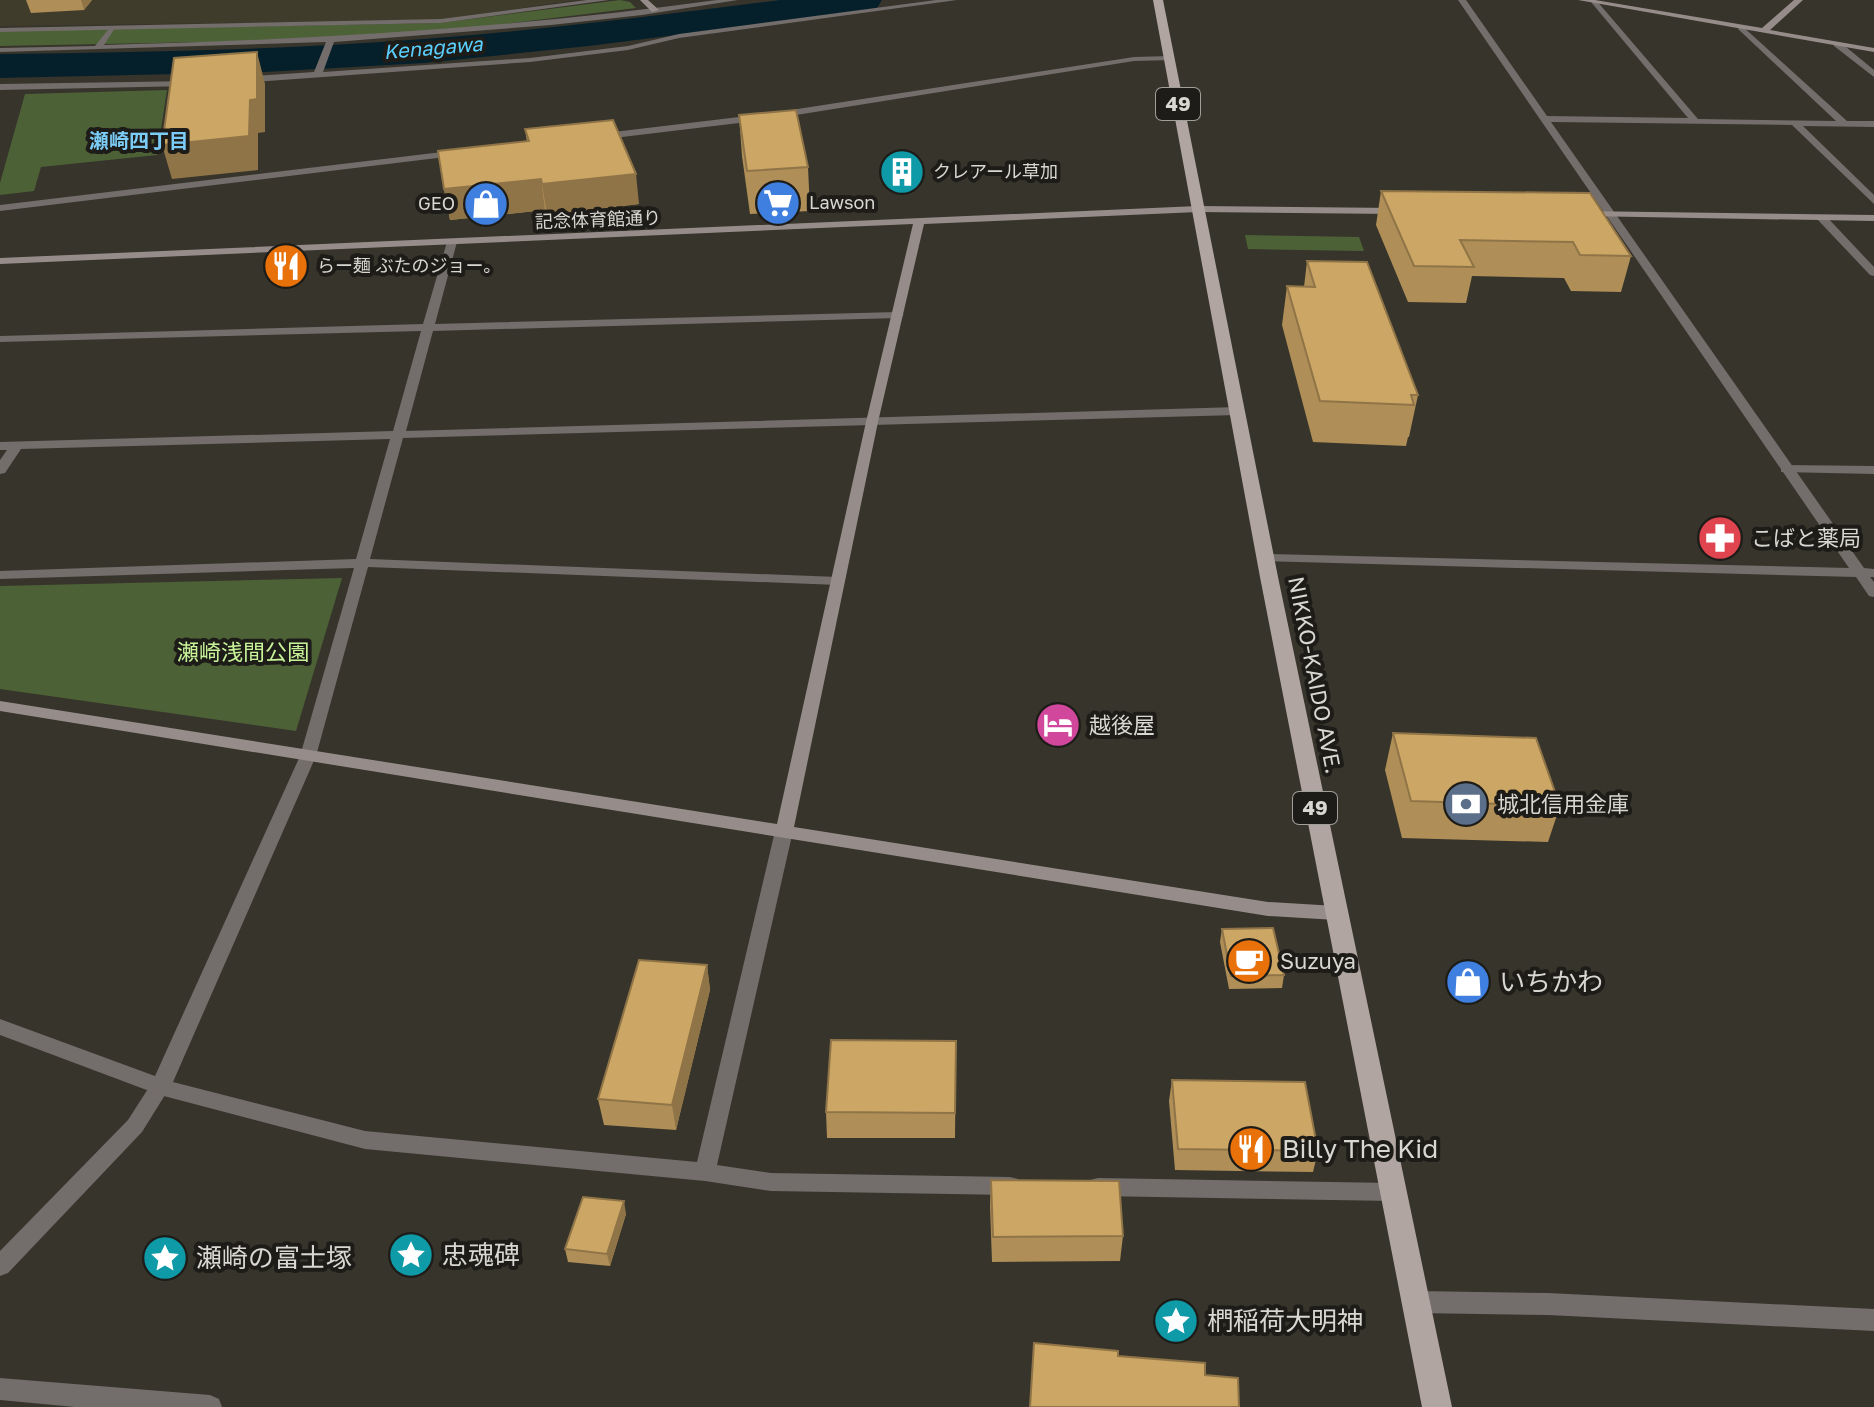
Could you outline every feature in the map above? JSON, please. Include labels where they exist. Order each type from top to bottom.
[{"type":"main road","name":"NIKKO-KAIDO AVE.","points":[[1158,0],[1265,558],[1437,1407]]},
{"type":"street","points":[[0,30],[441,21],[605,0]]},
{"type":"street","points":[[644,0],[655,10]]},
{"type":"street","points":[[0,50],[329,44],[467,32],[734,0]]},
{"type":"street","points":[[232,80],[530,60],[628,48],[679,36],[953,0]]},
{"type":"street","points":[[1462,0],[1786,469],[1867,572],[1874,593]]},
{"type":"street","points":[[1582,0],[1874,50]]},
{"type":"street","points":[[1764,31],[1799,0]]},
{"type":"street","points":[[1595,2],[1696,122]]},
{"type":"street","points":[[1741,27],[1845,124]]},
{"type":"street","points":[[98,48],[111,28]]},
{"type":"street","points":[[318,74],[329,44]]},
{"type":"street","points":[[1837,44],[1874,74]]},
{"type":"street","points":[[579,139],[765,117],[1134,59],[1170,58]]},
{"type":"street","points":[[0,87],[204,82]]},
{"type":"street","points":[[1544,119],[1874,124]]},
{"type":"street","points":[[1795,123],[1874,201]]},
{"type":"street","points":[[0,208],[468,152]]},
{"type":"street","name":"記念体育館通り","points":[[0,261],[1198,209],[1402,211]]},
{"type":"street","points":[[1576,213],[1874,218]]},
{"type":"street","points":[[1821,217],[1874,273]]},
{"type":"street","points":[[705,1172],[919,222]]},
{"type":"street","points":[[0,1266],[135,1126],[160,1087],[308,756],[452,242]]},
{"type":"street","points":[[0,339],[898,315]]},
{"type":"street","points":[[0,446],[1238,411]]},
{"type":"street","points":[[0,470],[17,445]]},
{"type":"street","points":[[1786,469],[1874,470]]},
{"type":"street","points":[[1265,558],[1867,572]]},
{"type":"street","points":[[0,575],[363,563],[838,581]]},
{"type":"street","points":[[0,706],[1268,909],[1336,913]]},
{"type":"street","points":[[0,1027],[160,1087],[365,1140],[705,1172],[771,1182],[1036,1186]]},
{"type":"street","points":[[1082,1187],[1393,1192]]},
{"type":"street","points":[[1416,1302],[1548,1304],[1874,1320]]},
{"type":"street","points":[[0,1389],[210,1407]]},
{"type":"shaded area","points":[[0,0],[576,0],[438,20],[0,26]]},
{"type":"green space","points":[[620,0],[630,2],[636,8],[462,29],[256,41],[0,46],[0,31],[440,23]]},
{"type":"green space","points":[[167,90],[157,155],[41,167],[34,191],[0,195],[0,183],[25,94]]},
{"type":"green space","points":[[1245,235],[1359,237],[1364,251],[1248,249]]},
{"type":"green space","name":"瀬崎浅間公園","points":[[342,578],[296,731],[0,689],[0,586]]},
{"type":"building","points":[[257,52],[257,99],[250,100],[249,136],[162,145],[174,58]]},
{"type":"building","points":[[796,110],[808,167],[747,171],[739,115]]},
{"type":"building","points":[[613,120],[636,174],[542,184],[541,179],[444,189],[438,151],[529,141],[525,129]]},
{"type":"building","points":[[1381,191],[1590,193],[1631,256],[1580,255],[1573,242],[1460,240],[1474,267],[1414,266]]},
{"type":"building","points":[[1307,261],[1367,262],[1418,395],[1411,395],[1414,405],[1320,401],[1287,286],[1315,287]]},
{"type":"building","points":[[1393,733],[1536,738],[1560,806],[1411,801]]},
{"type":"building","points":[[1273,928],[1284,975],[1231,976],[1222,929]]},
{"type":"building","points":[[639,960],[707,965],[672,1105],[598,1099]]},
{"type":"building","points":[[831,1040],[956,1041],[955,1113],[826,1112]]},
{"type":"building","points":[[1172,1080],[1305,1082],[1318,1151],[1178,1149]]},
{"type":"building","points":[[991,1180],[1119,1181],[1123,1236],[993,1237]]},
{"type":"building","points":[[583,1197],[624,1201],[607,1254],[565,1249]]},
{"type":"building","points":[[1034,1343],[1118,1351],[1118,1356],[1205,1363],[1205,1375],[1238,1378],[1239,1407],[1030,1407]]},
{"type":"waterway","name":"Kenagawa","points":[[0,66],[265,60],[424,51],[589,35],[864,0]]},
{"type":"place","name":"クレアール草加","points":[[902,172]]},
{"type":"place","name":"Lawson","points":[[778,203]]},
{"type":"place","name":"GEO","points":[[486,204]]},
{"type":"place","name":"らー麺 ぶたのジョー。","points":[[286,266]]},
{"type":"place","name":"こばと薬局","points":[[1720,538]]},
{"type":"place","name":"越後屋","points":[[1058,725]]},
{"type":"place","name":"城北信用金庫","points":[[1466,804]]},
{"type":"place","name":"Suzuya","points":[[1249,961]]},
{"type":"place","name":"いちかわ","points":[[1468,982]]},
{"type":"place","name":"Billy The Kid","points":[[1251,1149]]},
{"type":"place","name":"忠魂碑","points":[[411,1255]]},
{"type":"place","name":"瀬崎の富士塚","points":[[165,1258]]},
{"type":"place","name":"椚稲荷大明神","points":[[1176,1321]]},
{"type":"district","name":"瀬崎四丁目","points":[[139,141]]}]
